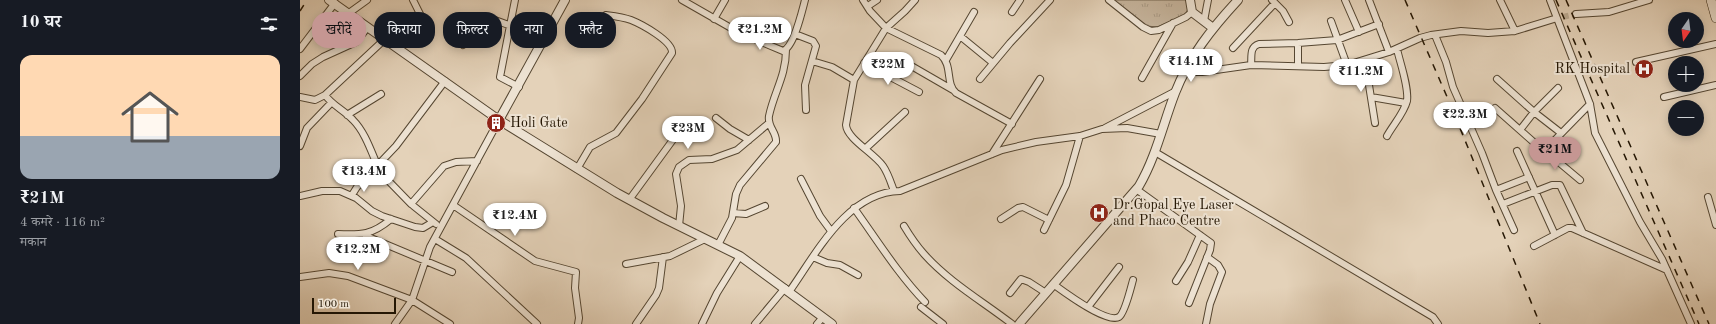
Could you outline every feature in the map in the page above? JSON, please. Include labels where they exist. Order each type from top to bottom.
[{"type":"main road","points":[[1711,0],[1716,18]]},
{"type":"street","points":[[350,12],[367,0]]},
{"type":"street","points":[[413,0],[419,12]]},
{"type":"street","points":[[513,12],[515,0]]},
{"type":"street","points":[[395,324],[412,300],[435,239],[565,0]]},
{"type":"street","points":[[682,0],[738,32],[779,50],[786,50]]},
{"type":"street","points":[[714,19],[724,0]]},
{"type":"street","points":[[718,245],[730,222],[736,194],[740,185],[776,142],[776,136],[769,123],[769,117],[783,77],[786,50],[795,34],[805,0]]},
{"type":"street","points":[[863,0],[886,28],[941,55],[946,60],[953,90]]},
{"type":"street","points":[[868,6],[877,0]]},
{"type":"street","points":[[894,191],[884,166],[866,148],[851,137],[846,129],[854,80],[886,28],[915,0]]},
{"type":"street","points":[[1012,12],[1020,0]]},
{"type":"street","points":[[980,79],[1050,0]]},
{"type":"street","points":[[1109,0],[1143,28],[1151,31],[1159,30],[1186,17],[1192,12]]},
{"type":"street","points":[[1190,0],[1192,12],[1213,28]]},
{"type":"street","points":[[1204,21],[1208,0]]},
{"type":"street","points":[[1019,324],[1136,189],[1147,173],[1176,91],[1185,72],[1202,42],[1238,0]]},
{"type":"street","points":[[1345,0],[1359,32]]},
{"type":"street","points":[[1370,0],[1389,52]]},
{"type":"street","points":[[1500,0],[1515,31]]},
{"type":"street","points":[[1550,0],[1590,104],[1595,133],[1640,222],[1667,270],[1691,324]]},
{"type":"street","points":[[1576,14],[1609,12],[1649,0]]},
{"type":"street","points":[[1234,48],[1274,1],[1283,11],[1289,22]]},
{"type":"street","points":[[300,49],[332,2],[347,12]]},
{"type":"street","points":[[946,60],[974,12]]},
{"type":"street","points":[[577,169],[590,147],[616,133],[642,99],[672,53],[672,49],[669,44],[638,23],[623,17],[616,16]]},
{"type":"street","points":[[1185,72],[1202,72],[1251,65],[1324,67],[1347,65],[1389,52],[1420,38],[1461,31],[1488,33],[1515,31],[1554,19]]},
{"type":"street","points":[[1331,21],[1347,65]]},
{"type":"street","points":[[1142,78],[1173,22]]},
{"type":"street","points":[[1251,65],[1252,50],[1255,45],[1263,43],[1298,43],[1337,40],[1379,24]]},
{"type":"street","points":[[300,76],[312,64],[323,57],[356,42],[368,27],[374,31]]},
{"type":"street","points":[[510,31],[500,77],[518,87]]},
{"type":"street","points":[[795,34],[816,43],[805,85],[806,110]]},
{"type":"street","points":[[1435,35],[1446,62],[1453,87],[1514,230]]},
{"type":"street","points":[[960,36],[993,63]]},
{"type":"street","points":[[1298,43],[1298,66]]},
{"type":"street","points":[[1636,62],[1716,44]]},
{"type":"street","points":[[300,98],[315,100],[325,95],[375,48]]},
{"type":"street","points":[[398,48],[499,120],[577,169],[629,200],[740,256],[832,324]]},
{"type":"street","points":[[1387,136],[1406,103],[1407,94],[1397,49]]},
{"type":"street","points":[[1365,60],[1375,123]]},
{"type":"street","points":[[812,61],[832,67],[854,80]]},
{"type":"street","points":[[864,63],[919,92]]},
{"type":"street","points":[[908,64],[953,90],[968,101],[1012,124]]},
{"type":"street","points":[[992,154],[1040,78]]},
{"type":"street","points":[[1498,79],[1534,112],[1561,133]]},
{"type":"street","points":[[352,195],[360,184],[403,137],[445,81]]},
{"type":"street","points":[[1664,97],[1716,85]]},
{"type":"street","points":[[1520,130],[1534,112],[1558,88]]},
{"type":"street","points":[[754,324],[787,290],[831,231],[846,214],[871,198],[894,191],[900,191],[1002,150],[1036,142],[1080,136],[1102,129],[1176,91]]},
{"type":"street","points":[[347,115],[381,94]]},
{"type":"street","points":[[325,95],[359,128],[377,167],[411,204],[441,228]]},
{"type":"street","points":[[1371,97],[1406,103]]},
{"type":"street","points":[[300,146],[307,128],[331,102]]},
{"type":"street","points":[[1543,149],[1549,147],[1590,104]]},
{"type":"street","points":[[1495,108],[1580,180]]},
{"type":"street","points":[[866,148],[905,112]]},
{"type":"street","points":[[716,118],[730,129],[749,140]]},
{"type":"street","points":[[679,226],[681,206],[676,174],[679,167],[689,160],[712,159],[741,147],[769,123]]},
{"type":"street","points":[[629,200],[683,126]]},
{"type":"street","points":[[1102,129],[1127,128],[1161,134]]},
{"type":"street","points":[[1044,230],[1066,185],[1080,136]]},
{"type":"street","points":[[1517,151],[1554,235]]},
{"type":"street","points":[[1155,152],[1433,317],[1437,320],[1438,324]]},
{"type":"street","points":[[411,204],[444,166],[456,162],[477,161]]},
{"type":"street","points":[[1496,190],[1529,177]]},
{"type":"street","points":[[800,179],[820,216],[831,231]]},
{"type":"street","points":[[1503,204],[1556,184],[1562,187],[1583,233]]},
{"type":"street","points":[[300,196],[333,189],[352,195],[372,211],[420,229],[427,227],[434,222]]},
{"type":"street","points":[[1136,189],[1210,243],[1207,257],[1189,303]]},
{"type":"street","points":[[1708,197],[1716,225]]},
{"type":"street","points":[[453,205],[535,261],[576,272],[575,288],[579,318],[578,324]]},
{"type":"street","points":[[733,212],[746,214],[766,206]]},
{"type":"street","points":[[1001,219],[1018,208],[1023,207],[1049,220]]},
{"type":"street","points":[[854,208],[923,304],[943,324]]},
{"type":"street","points":[[338,234],[365,234],[380,228],[391,219]]},
{"type":"street","points":[[904,226],[917,245],[936,266],[959,286],[1012,324]]},
{"type":"street","points":[[1534,246],[1568,228],[1572,228],[1667,270]]},
{"type":"street","points":[[1176,281],[1188,262],[1200,235]]},
{"type":"street","points":[[366,236],[452,272]]},
{"type":"street","points":[[435,239],[466,258],[537,324]]},
{"type":"street","points":[[626,264],[670,256],[705,239]]},
{"type":"street","points":[[702,324],[714,298],[740,256]]},
{"type":"street","points":[[813,257],[827,263],[840,265],[858,275]]},
{"type":"street","points":[[1206,324],[1210,304],[1222,272],[1218,265],[1207,257]]},
{"type":"street","points":[[636,324],[656,295],[659,288],[662,258]]},
{"type":"street","points":[[1088,307],[1119,267]]},
{"type":"street","points":[[300,277],[324,273],[339,274],[412,300],[450,324]]},
{"type":"street","points":[[1010,294],[1021,278],[1046,293]]},
{"type":"street","points":[[1107,318],[1115,319],[1120,316],[1134,280]]},
{"type":"street","points":[[1053,284],[1116,324]]},
{"type":"street","points":[[817,324],[823,317]]},
{"type":"green space","points":[[1113,0],[1187,0],[1188,9],[1185,15],[1157,27],[1147,26]]},
{"type":"tunnel","points":[[1554,19],[1576,14]]},
{"type":"railway","points":[[300,11],[307,0]]},
{"type":"railway","points":[[1405,0],[1451,106],[1540,324]]},
{"type":"railway","points":[[1556,0],[1699,324]]},
{"type":"railway","points":[[1566,0],[1709,324]]},
{"type":"place","name":"RK Hospital","points":[[1644,69]]},
{"type":"place","name":"Holi Gate","points":[[496,123]]},
{"type":"place","name":"Dr.Gopal Eye Laser and Phaco Centre","points":[[1099,213]]}]
